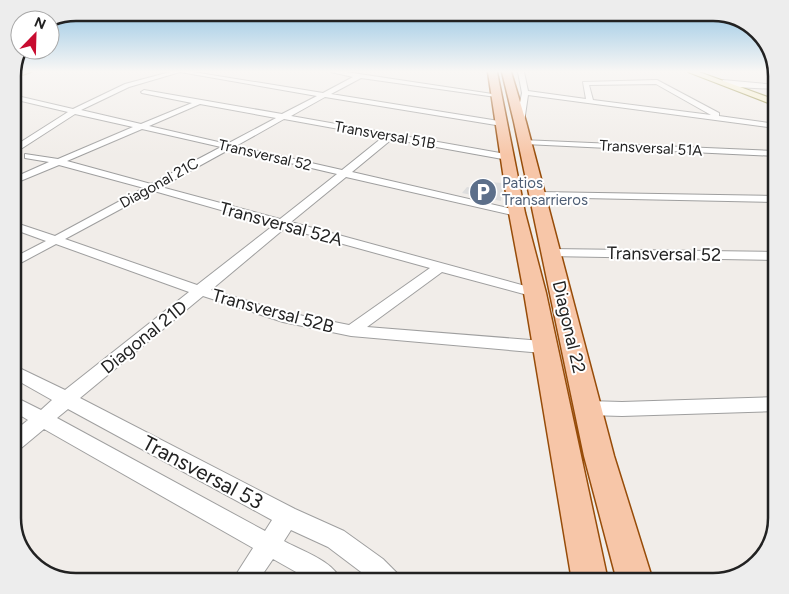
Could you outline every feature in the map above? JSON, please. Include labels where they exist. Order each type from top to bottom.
[{"type":"main road","name":"Diagonal 22","points":[[498,100],[538,196],[599,456],[633,573]]},
{"type":"main road","name":"Diagonal 22","points":[[509,100],[514,136],[517,213],[535,294],[588,573]]},
{"type":"street","name":"Transversal 52","points":[[25,100],[517,213]]},
{"type":"street","points":[[21,145],[74,111],[97,100]]},
{"type":"street","name":"Transversal 51B","points":[[186,100],[390,136],[514,136]]},
{"type":"street","name":"Diagonal 21C","points":[[21,259],[314,100]]},
{"type":"street","name":"Transversal 51A","points":[[345,100],[514,136],[768,153]]},
{"type":"street","points":[[514,136],[523,100]]},
{"type":"street","points":[[574,100],[768,125]]},
{"type":"street","points":[[689,100],[724,119]]},
{"type":"street","points":[[21,177],[199,102]]},
{"type":"street","name":"Diagonal 21D","points":[[21,436],[346,174],[390,136]]},
{"type":"street","points":[[21,142],[29,139]]},
{"type":"street","name":"Transversal 52A","points":[[28,156],[56,161],[535,294]]},
{"type":"street","points":[[538,196],[768,199]]},
{"type":"street","name":"Transversal 52B","points":[[21,228],[200,291],[283,317],[351,331],[544,346]]},
{"type":"street","name":"Transversal 52","points":[[551,253],[768,256]]},
{"type":"street","points":[[351,331],[440,267]]},
{"type":"street","name":"Transversal 53","points":[[21,375],[287,517],[336,539],[380,573]]},
{"type":"street","points":[[588,408],[622,409],[768,404]]},
{"type":"street","name":"Transversal 53","points":[[21,407],[320,573]]},
{"type":"street","points":[[251,573],[287,517]]},
{"type":"shaded area","name":"Patios Transarrieros","points":[[488,182],[503,183],[501,201],[462,193],[467,187],[481,190]]},
{"type":"place","name":"Patios Transarrieros","points":[[483,192]]}]
